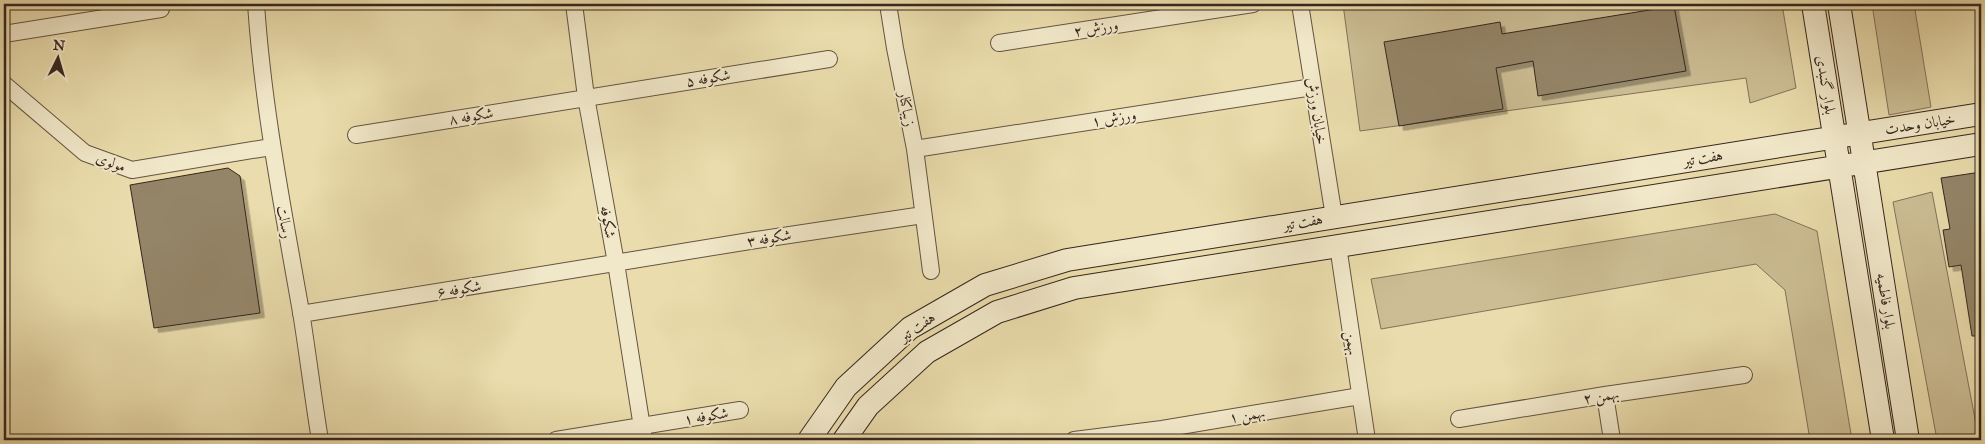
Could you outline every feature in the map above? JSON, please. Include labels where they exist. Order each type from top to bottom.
[{"type":"main road","name":"بلوار گنبدی","points":[[1813,4],[1839,166]]},
{"type":"main road","name":"بلوار گنبدی","points":[[1839,4],[1864,162]]},
{"type":"main road","name":"خیابان وحدت","points":[[1860,134],[1981,114]]},
{"type":"main road","name":"هفت تیر","points":[[809,440],[846,387],[910,328],[985,285],[1067,260],[1860,134]]},
{"type":"main road","name":"خیابان وحدت","points":[[1864,162],[1981,144]]},
{"type":"main road","name":"هفت تیر","points":[[844,440],[868,406],[927,352],[997,312],[1074,288],[1864,162]]},
{"type":"main road","name":"بلوار فاطمیه","points":[[1864,162],[1908,440]]},
{"type":"main road","name":"بلوار فاطمیه","points":[[1839,166],[1883,440]]},
{"type":"street","points":[[4,34],[161,9],[160,4]]},
{"type":"street","name":"رسالت","points":[[256,4],[260,58],[271,147],[301,314],[320,440]]},
{"type":"street","name":"شکوفه","points":[[574,4],[586,97],[616,264],[643,433]]},
{"type":"street","name":"زیباکنار","points":[[888,4],[915,150],[931,271]]},
{"type":"street","name":"ورزش ۲","points":[[999,43],[1253,4]]},
{"type":"street","name":"خیابان ورزش","points":[[1300,4],[1334,217]]},
{"type":"street","name":"شکوفه ۵","points":[[586,97],[829,59]]},
{"type":"street","name":"مولوی","points":[[4,84],[85,153],[132,170],[271,147]]},
{"type":"street","name":"ورزش ۱","points":[[915,150],[1313,86]]},
{"type":"street","name":"شکوفه ۸","points":[[356,135],[586,97]]},
{"type":"street","name":"شکوفه ۳","points":[[616,264],[775,237],[923,215]]},
{"type":"street","name":"بهمن","points":[[1338,246],[1366,440]]},
{"type":"street","name":"شکوفه ۶","points":[[301,314],[616,264]]},
{"type":"street","name":"بهمن ۲","points":[[1459,419],[1606,395],[1744,376]]},
{"type":"street","points":[[1606,395],[1612,440]]},
{"type":"street","name":"بهمن ۱","points":[[1074,440],[1162,429],[1360,396]]},
{"type":"street","name":"شکوفه ۱","points":[[556,440],[643,433],[740,410]]},
{"type":"shaded area","points":[[1343,4],[1782,4],[1796,88],[1750,103],[1746,78],[1360,131]]},
{"type":"shaded area","points":[[1872,4],[1914,4],[1931,107],[1889,115]]},
{"type":"shaded area","points":[[1932,192],[1979,440],[1937,440],[1893,202]]},
{"type":"shaded area","points":[[1775,214],[1817,231],[1852,440],[1810,440],[1785,290],[1756,264],[1381,329],[1371,279]]},
{"type":"building","points":[[1674,6],[1686,71],[1538,96],[1533,61],[1496,68],[1503,109],[1399,126],[1384,42],[1500,22],[1502,34]]},
{"type":"building","points":[[228,168],[240,176],[260,313],[154,328],[130,185]]},
{"type":"building","points":[[1981,172],[1981,336],[1972,336],[1961,265],[1949,267],[1943,230],[1950,229],[1941,178]]}]
